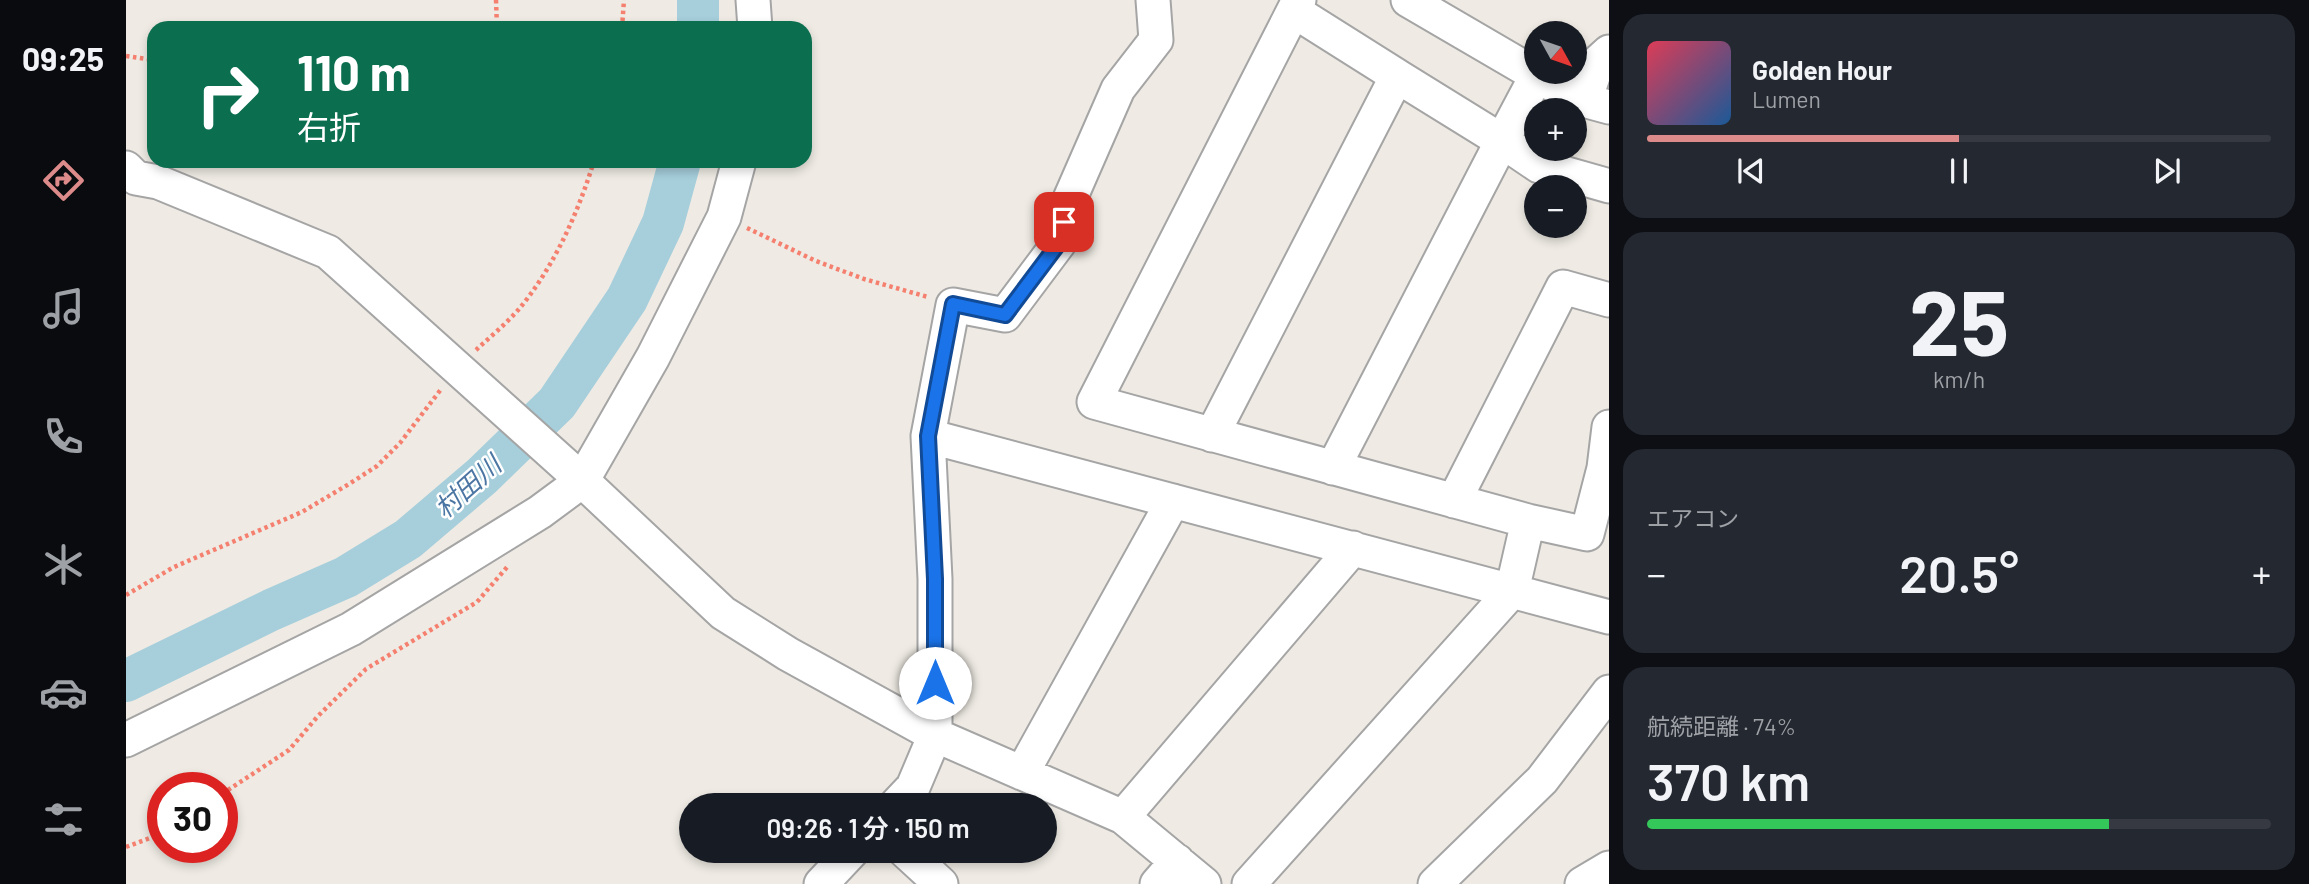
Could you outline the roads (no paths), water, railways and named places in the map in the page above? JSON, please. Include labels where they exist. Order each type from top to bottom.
[{"type":"street","points":[[754,0],[755,21]]},
{"type":"street","points":[[907,793],[913,787],[935,735],[935,579],[928,436],[953,304],[1005,315],[1059,243],[1069,201],[1118,89],[1156,40],[1153,0]]},
{"type":"street","points":[[1408,0],[1524,67]]},
{"type":"street","points":[[1609,186],[1539,166],[1398,76],[1297,5],[1094,402],[1528,521],[1587,534],[1604,468],[1609,427]]},
{"type":"street","points":[[1553,84],[1576,97],[1597,103],[1598,62],[1609,52]]},
{"type":"street","points":[[1212,435],[1398,76]]},
{"type":"street","points":[[1332,468],[1532,84]]},
{"type":"street","points":[[126,168],[136,178],[158,182],[328,253],[578,476],[723,613],[788,654],[935,735],[1123,817],[1167,873],[1204,884]]},
{"type":"street","points":[[126,740],[351,629],[540,512],[578,476],[653,357],[724,216],[737,168]]},
{"type":"street","points":[[1454,501],[1563,287],[1609,300]]},
{"type":"street","points":[[928,436],[1609,617]]},
{"type":"street","points":[[1022,773],[1173,501]]},
{"type":"street","points":[[1249,884],[1512,591],[1528,521]]},
{"type":"street","points":[[1123,817],[1353,548]]},
{"type":"street","points":[[1435,884],[1542,780],[1609,691]]},
{"type":"street","points":[[821,884],[841,863]]},
{"type":"street","points":[[919,863],[942,884]]},
{"type":"street","points":[[1582,884],[1609,868]]},
{"type":"waterway","name":"村田川","points":[[698,0],[698,21]]},
{"type":"waterway","name":"村田川","points":[[126,681],[271,610],[346,577],[408,539],[482,476],[557,403],[627,299],[663,223],[678,168]]}]
